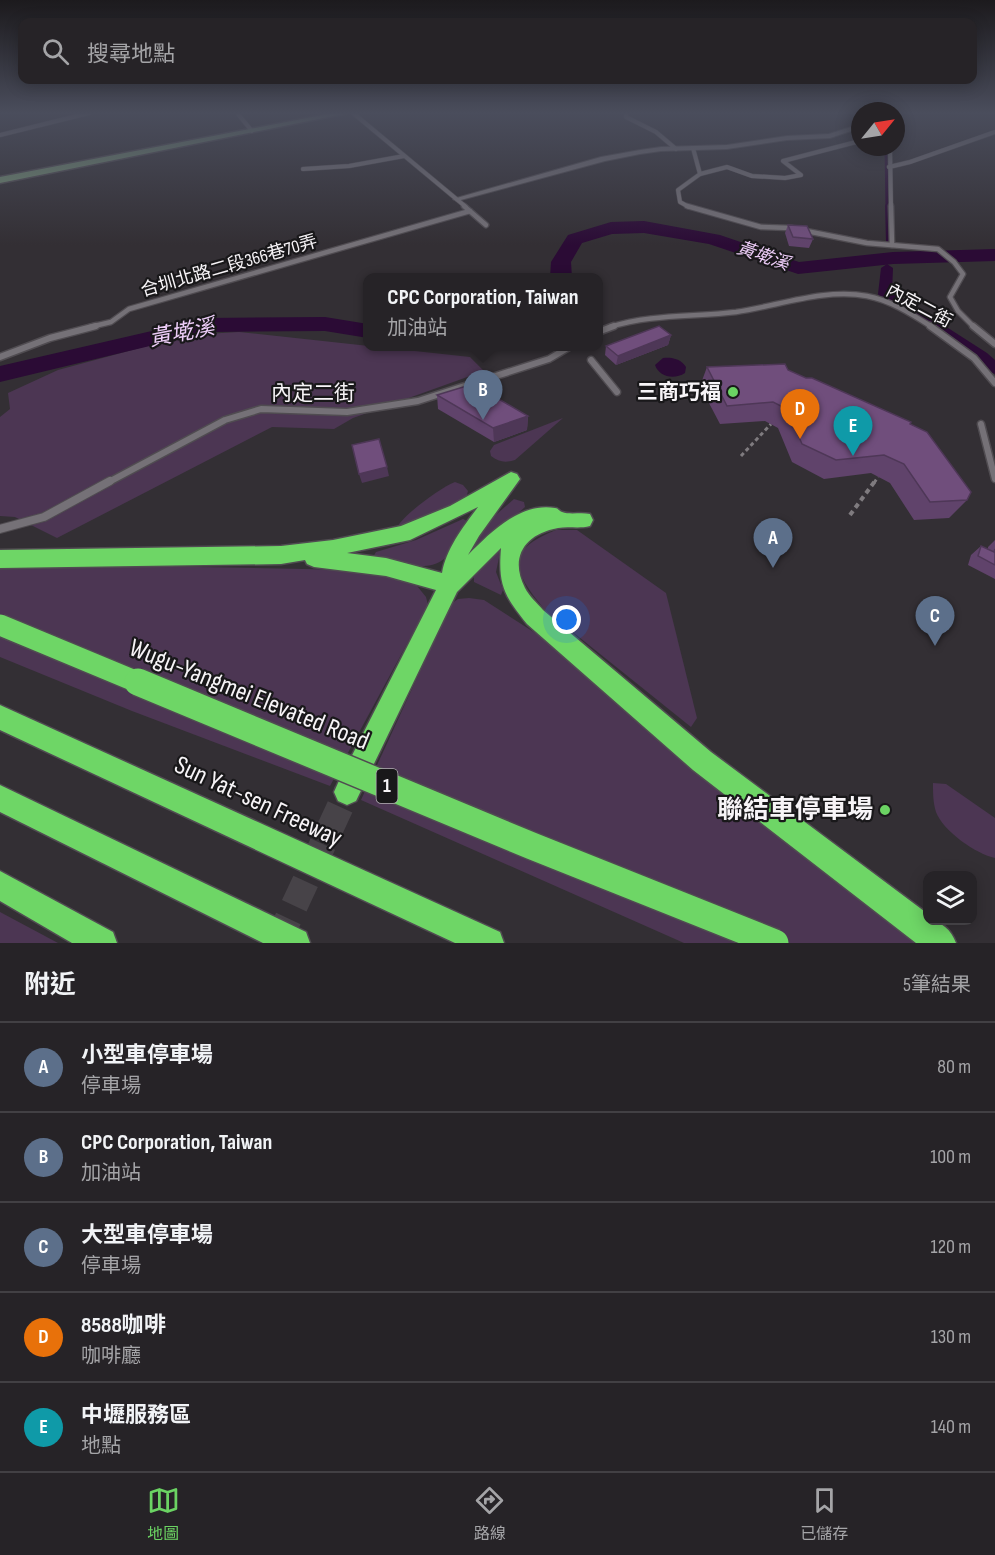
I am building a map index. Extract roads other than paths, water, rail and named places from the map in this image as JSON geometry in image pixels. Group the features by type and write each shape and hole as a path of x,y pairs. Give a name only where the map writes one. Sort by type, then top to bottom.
{"highway":[{"path":"0,559 281,555 333,548 403,534 457,511 511,479 472,530 454,562 450,585 347,792"},
{"path":"450,585 466,574 500,536 528,517 551,515 583,520 559,520 538,526 518,538 511,547 509,576 518,597 535,618 702,760 941,943"},
{"path":"281,555 386,567 450,585"},
{"name":"Wugu-Yangmei Elevated Road","path":"0,625 532,846 775,943"},
{"name":"Sun Yat-sen Freeway","path":"0,717 489,943"},
{"path":"0,798 295,943"},
{"path":"0,885 102,943"}],"street":[{"path":"0,180 118,157"},
{"path":"457,199 615,157"}],"lane":[{"path":"303,169 357,165 399,157"},
{"path":"405,157 486,225"},
{"path":"695,157 700,174"},
{"path":"798,157 783,161 801,175 795,177 752,176 727,166 700,174 678,190 680,202 693,209 761,227 791,228 867,243 938,249 954,262 963,274 950,297 953,305 964,319 995,344"},
{"path":"889,157 892,245"},
{"path":"889,167 924,157"},
{"name":"合圳北路二段366巷70弄","path":"0,357 50,338 111,322 129,309 470,211"},
{"name":"內定二街","path":"603,331 637,322 734,312 834,296 868,296 927,323 969,352 993,377 995,383"},
{"name":"內定二街","path":"0,529 44,517 225,420 261,409 347,412 418,401 549,358 562,351"},
{"path":"591,360 617,392"},
{"path":"981,424 995,479"}],"waterway":[{"path":"886,157 887,207"},
{"path":"887,206 888,242"},
{"name":"黃墘溪","path":"561,273 561,262 575,239 611,228 644,227 713,239 798,268 893,258 995,255"},
{"path":"887,268 885,294 982,356 995,369"},
{"name":"黃墘溪","path":"0,374 208,325 325,324 363,330"}],"tunnel":[{"path":"277,943 347,792"}],"place":[{"name":"三商巧福","path":"733,392"},
{"name":"CPC Corporation, Taiwan","path":"483,420"},
{"name":"8588咖啡","path":"800,439"},
{"name":"中壢服務區","path":"853,456"},
{"name":"小型車停車場","path":"773,568"},
{"name":"大型車停車場","path":"935,646"},
{"name":"聯結車停車場","path":"885,810"}]}
